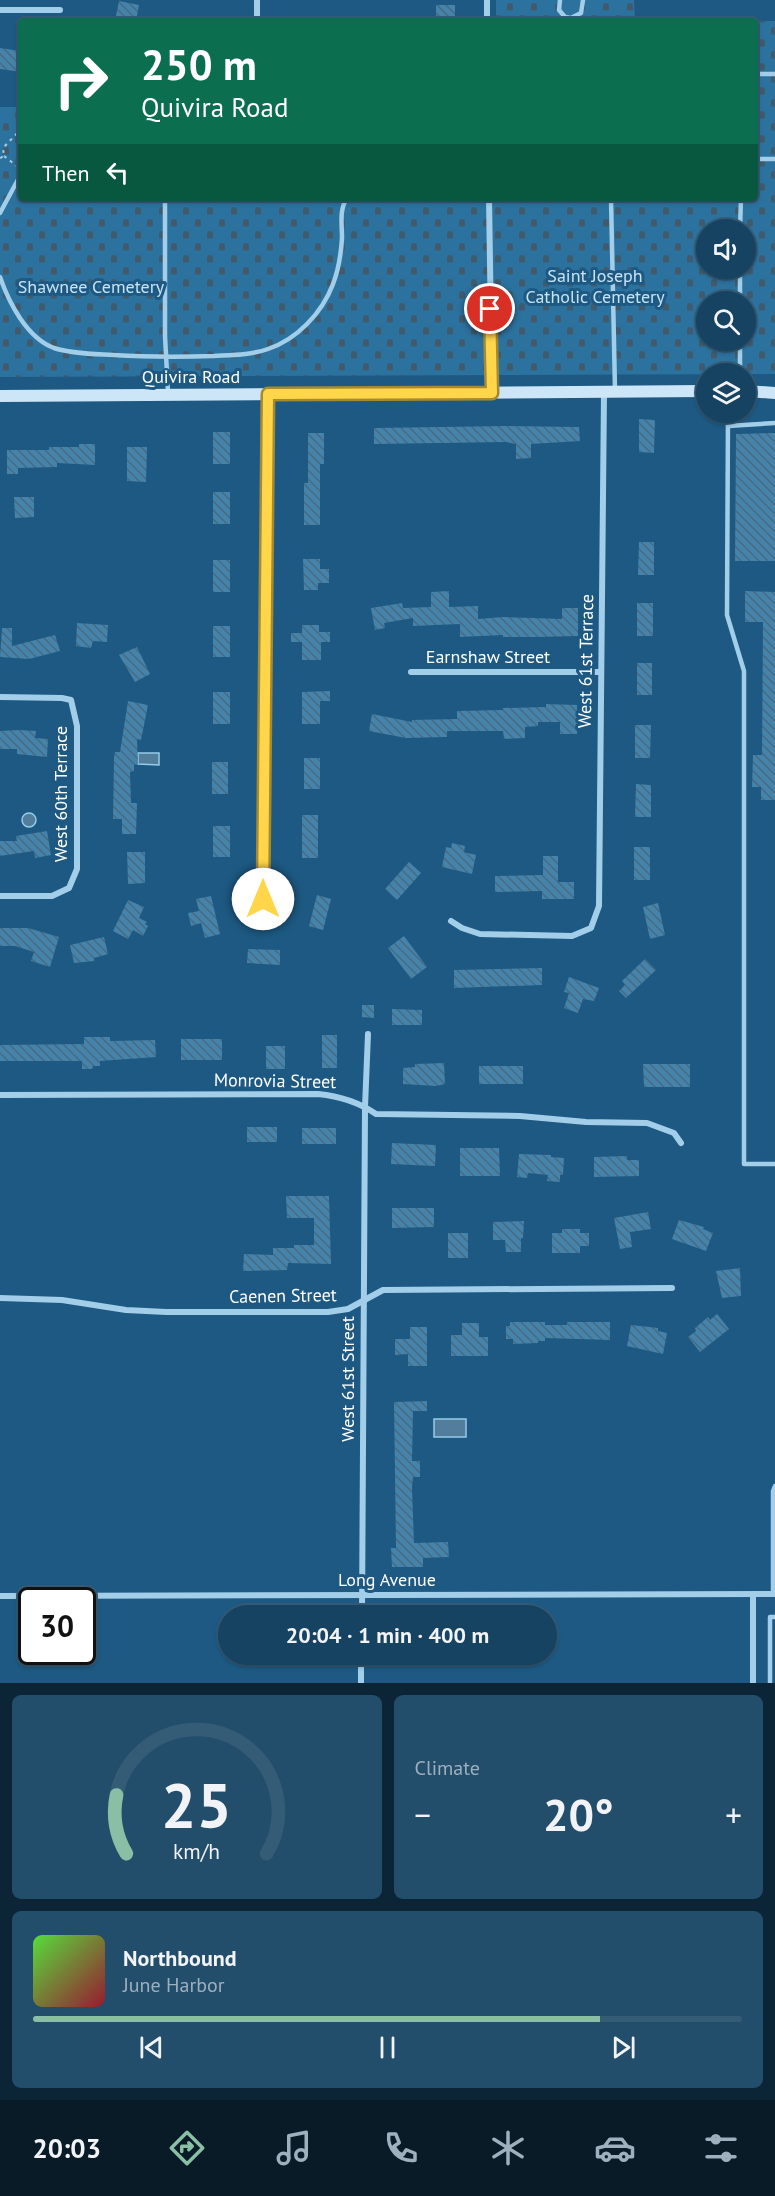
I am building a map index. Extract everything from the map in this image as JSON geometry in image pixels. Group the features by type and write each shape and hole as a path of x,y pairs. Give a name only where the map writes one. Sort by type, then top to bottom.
{"main road":[{"path":"759,391 775,386"},
{"name":"Quivira Road","path":"0,396 696,391"},
{"path":"759,391 775,393"}],"street":[{"path":"257,0 257,18"},
{"path":"487,0 487,18"},
{"path":"0,10 60,10"},
{"path":"489,201 492,393"},
{"name":"West 61st Terrace","path":"451,921 462,928 480,934 572,936 591,928 599,906 600,672 609,393"},
{"path":"263,899 268,394"},
{"name":"Earnshaw Street","path":"411,672 600,672"},
{"name":"West 60th Terrace","path":"0,697 71,700 77,726 77,869 69,888 52,896 0,896"},
{"name":"West 61st Street","path":"362,1605 365,1107 368,1034"},
{"name":"Monrovia Street","path":"0,1095 339,1096 376,1114 520,1116 586,1122 647,1123 674,1133 681,1143"},
{"name":"Caenen Street","path":"0,1298 62,1300 126,1310 166,1312 328,1312 348,1309 383,1290 672,1288"},
{"path":"753,1594 753,1683"},
{"name":"Long Avenue","path":"0,1596 774,1594"},
{"path":"361,1683 362,1665"}],"lane":[{"path":"560,0 559,10 568,18"},
{"path":"574,18 581,13 583,0"},
{"path":"758,74 775,74"},
{"path":"758,159 775,159"},
{"path":"0,213 18,180"},
{"path":"165,201 168,395"},
{"path":"0,277 5,291 32,334 54,348 89,354 166,358 241,354 268,349 287,341 305,326 321,309 333,289 342,238 342,206 340,201"},
{"path":"342,206 345,201"},
{"path":"609,393 611,201"},
{"path":"740,219 741,201"},
{"path":"775,423 728,426 727,615 744,671 744,1164 775,1164"},
{"path":"774,1594 773,1491 775,1486"},
{"path":"770,1683 770,1617 775,1617"}],"path":[{"path":"18,132 1,148 2,157 18,166"}],"green space":[{"path":"496,0 634,0 635,18 496,18"},
{"name":"Shawnee Cemetery","path":"758,21 775,21 775,374 756,374 756,363 696,363 696,374 0,377 0,107 18,107 18,201 758,201"}],"shaded area":[{"path":"138,753 159,753 159,765 138,764"},
{"path":"26,813 32,813 36,820 32,827 26,827 22,823 22,817"},
{"path":"434,1419 466,1419 466,1437 434,1437"}],"building":[{"path":"119,1 139,5 137,18 116,18"},
{"path":"436,5 455,5 455,18 436,18"},
{"path":"0,48 18,51 18,72 0,69"},
{"path":"639,419 655,420 654,453 639,452"},
{"path":"579,427 580,441 531,444 531,458 516,459 516,444 506,442 374,444 374,428"},
{"path":"213,432 230,432 230,464 213,464"},
{"path":"308,433 324,433 324,464 320,464 320,525 304,525 304,483 308,483"},
{"path":"775,433 775,561 735,561 736,434"},
{"path":"79,444 95,444 95,465 57,463 57,467 18,468 18,474 7,474 7,450 49,450 49,447 79,447"},
{"path":"127,447 147,447 146,482 127,481"},
{"path":"213,492 230,492 230,524 213,524"},
{"path":"14,497 34,497 34,517 15,518"},
{"path":"639,542 654,542 654,575 638,575"},
{"path":"303,559 320,559 320,569 329,569 329,583 318,583 318,590 304,590"},
{"path":"213,560 230,560 230,592 213,592"},
{"path":"449,591 449,607 478,606 478,619 503,617 562,619 562,608 578,608 578,636 460,637 460,624 413,626 413,618 384,623 385,628 375,630 371,608 402,603 403,608 431,607 431,592"},
{"path":"745,591 775,592 775,800 761,800 761,787 752,787 753,755 762,755 763,622 745,622"},
{"path":"637,603 653,603 653,636 637,636"},
{"path":"77,623 108,625 107,642 93,641 91,648 76,646"},
{"path":"302,625 319,625 319,632 330,632 330,642 321,642 321,660 302,660 302,642 291,642 291,633 302,633"},
{"path":"213,626 230,626 230,657 213,657"},
{"path":"2,628 12,628 12,646 55,635 60,651 29,659 0,657"},
{"path":"137,647 150,674 135,682 119,655"},
{"path":"637,663 652,663 652,695 637,695"},
{"path":"330,691 330,701 320,701 320,724 302,724 302,692"},
{"path":"213,692 230,692 230,724 213,724"},
{"path":"128,701 148,705 141,740 137,739 138,764 134,765 134,771 130,772 131,803 137,803 136,834 122,834 122,819 113,819 114,758 115,752 120,752"},
{"path":"546,704 577,705 577,734 560,734 560,722 538,722 538,726 525,727 525,738 504,739 503,731 447,731 447,737 406,738 369,731 372,714 412,722 412,720 457,719 457,711 546,707"},
{"path":"635,725 651,725 650,758 635,758"},
{"path":"0,731 36,731 35,738 48,739 47,757 17,754 17,749 0,749"},
{"path":"304,758 320,758 320,789 304,789"},
{"path":"212,762 228,762 228,794 212,794"},
{"path":"636,784 651,785 651,817 635,817"},
{"path":"302,815 318,815 318,858 302,858"},
{"path":"213,826 230,826 230,857 213,857"},
{"path":"47,831 51,855 35,858 34,851 0,856 0,841 17,841 16,836"},
{"path":"452,843 465,846 464,852 476,855 472,874 442,867 446,847 451,848"},
{"path":"634,847 650,847 650,880 634,880"},
{"path":"127,852 145,852 145,883 128,884"},
{"path":"543,856 558,856 558,882 574,882 574,899 542,899 542,891 495,892 495,876 543,875"},
{"path":"409,862 421,873 397,900 385,889"},
{"path":"317,895 331,899 323,930 309,926"},
{"path":"211,896 220,934 205,938 201,923 191,926 188,913 199,911 196,899"},
{"path":"128,900 144,907 139,918 147,922 145,924 148,926 143,936 133,930 128,939 113,931"},
{"path":"658,903 665,935 650,939 643,907"},
{"path":"0,928 28,928 59,937 50,967 31,961 34,952 15,946 0,946"},
{"path":"404,936 427,967 411,979 388,948"},
{"path":"104,937 108,954 94,958 94,961 74,963 70,945"},
{"path":"248,949 280,950 280,965 247,963"},
{"path":"645,959 656,970 626,998 619,991 625,985 622,981"},
{"path":"542,968 542,985 454,988 454,970"},
{"path":"569,977 599,988 594,1001 583,999 578,1013 564,1008 569,993 564,992"},
{"path":"362,1005 374,1005 374,1018 362,1017"},
{"path":"392,1009 422,1010 422,1025 392,1025"},
{"path":"322,1035 337,1035 337,1068 322,1068"},
{"path":"84,1037 110,1037 110,1041 155,1040 156,1057 100,1061 100,1066 93,1066 92,1069 82,1069 82,1061 0,1061 0,1045 84,1044"},
{"path":"181,1039 222,1039 222,1060 181,1060"},
{"path":"266,1046 285,1046 285,1069 266,1069"},
{"path":"444,1063 445,1084 436,1086 403,1084 403,1068 415,1067 415,1064"},
{"path":"643,1064 690,1064 690,1087 644,1087"},
{"path":"479,1066 523,1066 523,1084 479,1084"},
{"path":"247,1127 277,1127 277,1142 247,1142"},
{"path":"302,1128 336,1128 336,1144 302,1144"},
{"path":"392,1143 436,1145 435,1166 391,1164"},
{"path":"460,1148 499,1148 500,1176 460,1176"},
{"path":"519,1154 551,1155 551,1157 564,1158 563,1175 560,1175 560,1182 547,1181 548,1175 528,1173 527,1178 517,1177"},
{"path":"627,1156 627,1160 639,1160 639,1176 594,1177 594,1157"},
{"path":"286,1196 329,1196 331,1264 288,1263 287,1270 243,1271 244,1254 273,1255 273,1248 314,1245 314,1218 287,1218"},
{"path":"392,1208 434,1208 434,1227 392,1228"},
{"path":"648,1212 651,1229 630,1232 632,1247 620,1249 614,1218"},
{"path":"679,1220 704,1227 703,1229 713,1233 706,1251 672,1239"},
{"path":"524,1221 521,1252 506,1252 505,1240 493,1240 493,1222"},
{"path":"562,1229 580,1229 580,1233 589,1233 589,1246 580,1246 580,1253 552,1253 552,1233 562,1233"},
{"path":"448,1233 468,1233 468,1258 448,1258"},
{"path":"740,1268 741,1296 722,1298 716,1271"},
{"path":"717,1314 729,1329 700,1352 688,1337 708,1317 710,1320"},
{"path":"510,1322 545,1322 545,1325 567,1325 567,1322 610,1322 610,1340 545,1338 545,1341 538,1341 538,1343 513,1344 513,1339 506,1339 506,1326 510,1326"},
{"path":"462,1323 479,1323 479,1337 488,1337 488,1356 451,1356 451,1335 462,1335"},
{"path":"631,1325 658,1328 658,1331 667,1333 663,1354 627,1346"},
{"path":"410,1327 427,1327 427,1366 408,1366 408,1354 395,1355 395,1339 410,1339"},
{"path":"427,1401 427,1411 413,1411 412,1461 420,1461 420,1477 413,1477 412,1488 414,1543 448,1542 449,1557 423,1558 423,1567 392,1567 391,1548 396,1548 394,1402"}],"route":[{"path":"263,899 268,394 492,393 490,309"}],"park label":[{"name":"Saint Joseph Catholic Cemetery","path":"595,286"}]}
